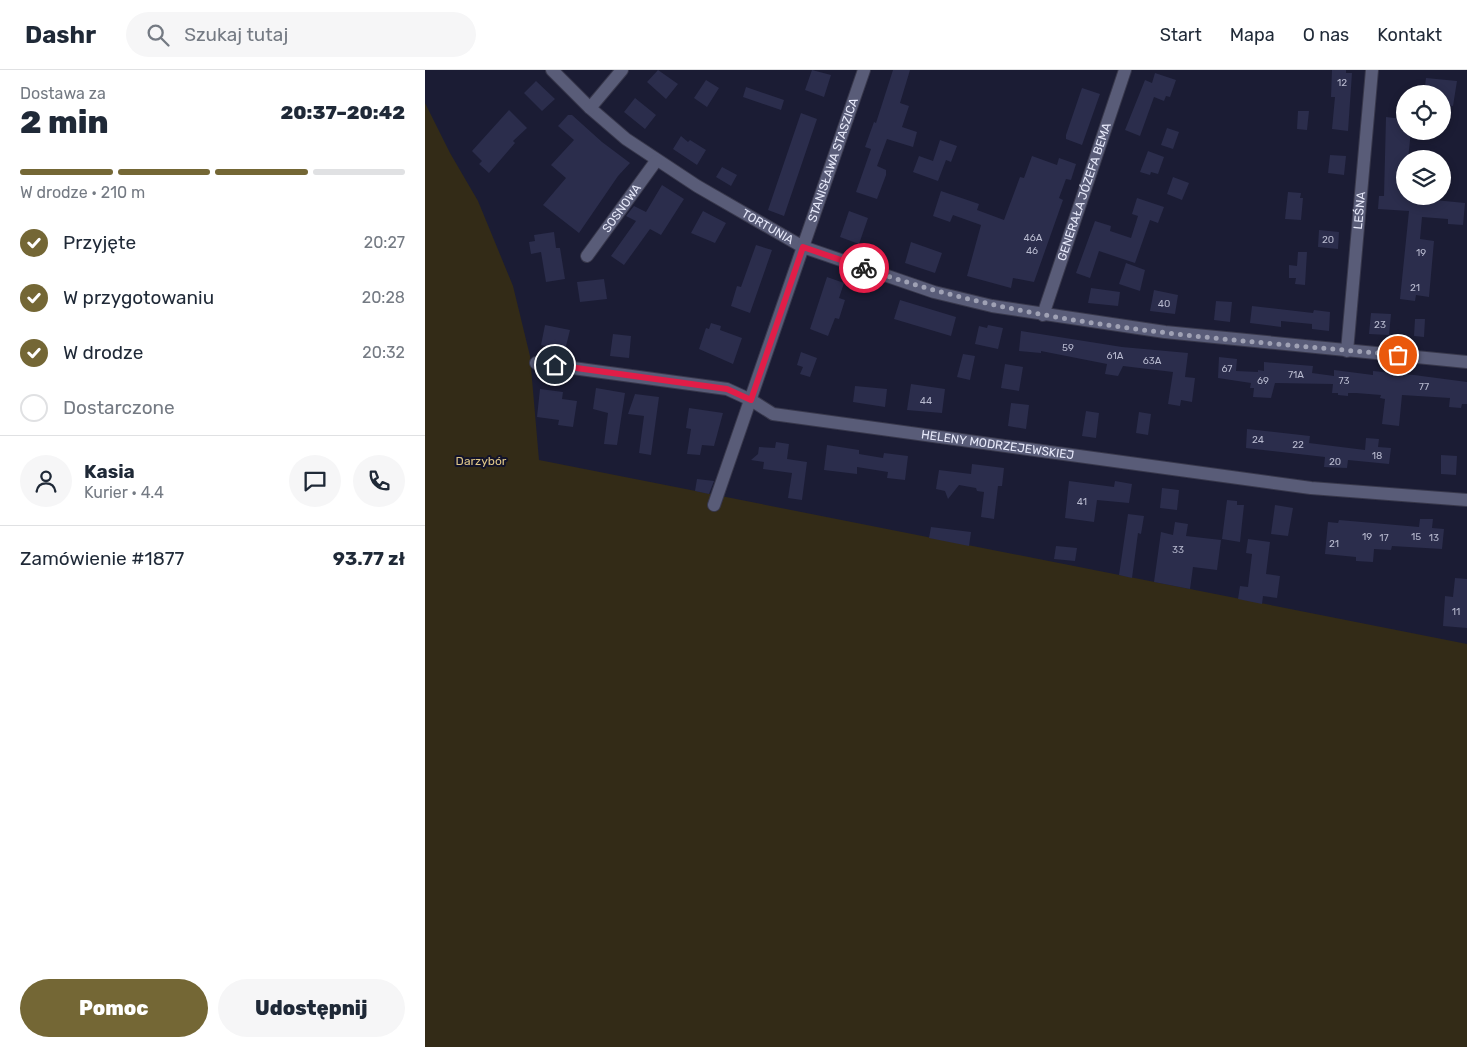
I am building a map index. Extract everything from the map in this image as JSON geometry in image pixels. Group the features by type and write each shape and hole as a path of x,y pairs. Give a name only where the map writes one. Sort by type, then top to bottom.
{"street":[{"name":"TORTUNIA","path":"553,70 590,108 656,161 803,247 934,292 992,306 1229,340 1467,362"},
{"path":"590,108 622,70"},
{"name":"STANISŁAWA STASZICA","path":"714,506 864,70"},
{"name":"GENERAŁA JÓZEFA BEMA","path":"1043,314 1125,70"},
{"name":"LEŚNA","path":"1347,351 1371,70"},
{"name":"SOSNOWA","path":"587,256 656,161"},
{"name":"HELENY MODRZEJEWSKIEJ","path":"535,363 727,389 751,400 773,414 791,417 1311,488 1467,500"}],"green space":[{"name":"Darzybór","path":"425,103 450,153 478,201 513,286 530,356 539,460 1467,644 1467,1047 425,1047"}],"building":[{"path":"658,70 678,84 666,99 647,82"},
{"path":"812,70 831,75 824,97 805,90"},
{"path":"893,70 910,70 900,103 909,106 902,127 917,132 913,147 887,139 877,166 886,170 886,175 877,199 856,192 871,149 865,147 874,122 876,123"},
{"path":"1332,70 1346,70 1346,73 1352,73 1348,131 1332,129 1335,97 1331,97"},
{"path":"1155,73 1176,80 1170,97 1166,96 1164,101 1154,97 1140,136 1125,130 1145,80 1152,83"},
{"path":"1426,78 1457,81 1453,106 1451,106 1451,85 1425,85"},
{"path":"706,80 719,88 707,107 694,98"},
{"path":"536,81 555,99 542,111 524,93"},
{"path":"746,87 784,100 781,110 743,97"},
{"path":"1082,88 1100,94 1082,145 1066,139 1066,135"},
{"path":"635,98 656,115 645,129 624,112"},
{"path":"509,110 527,128 513,141 515,143 489,173 479,164 482,161 472,151"},
{"path":"1298,111 1309,111 1307,130 1297,129"},
{"path":"801,113 817,119 784,216 768,210"},
{"path":"568,115 572,115 602,142 630,163 618,176 579,233 543,205 566,178 551,165 574,140 558,126"},
{"path":"1386,117 1396,118 1396,140 1410,140 1409,150 1396,150 1396,205 1451,205 1451,202 1465,203 1463,225 1448,224 1448,219 1422,217 1420,239 1434,241 1429,297 1416,295 1415,301 1400,299 1409,211 1378,209 1379,196 1384,196"},
{"path":"1167,128 1179,132 1173,149 1161,145"},
{"path":"681,136 688,142 690,140 706,150 697,165 673,149"},
{"path":"940,140 957,146 951,162 946,160 938,181 913,172 919,156 933,161"},
{"path":"1148,151 1164,157 1158,174 1151,172 1150,175 1140,172"},
{"path":"1330,155 1346,156 1344,175 1328,173"},
{"path":"1032,156 1057,165 1059,158 1076,164 1071,180 1066,179 1059,198 1063,200 1034,282 1013,278 1011,288 967,276 981,225 953,215 950,222 933,216 941,191 979,204 977,210 1004,220 1020,177 1024,178"},
{"path":"722,167 737,175 731,186 716,177"},
{"path":"1173,177 1189,183 1182,200 1167,194"},
{"path":"662,185 684,199 661,235 650,229 624,265 611,256 636,221 626,216 634,206 646,212"},
{"path":"1288,192 1301,193 1300,198 1303,198 1301,220 1285,219"},
{"path":"1137,198 1164,207 1158,223 1150,220 1135,263 1099,251 1090,278 1076,273 1095,221 1111,226 1110,231 1131,238 1138,216 1132,214"},
{"path":"703,211 726,223 715,243 691,233"},
{"path":"849,211 868,218 859,244 840,237"},
{"path":"1319,230 1339,232 1338,249 1318,247"},
{"path":"554,232 556,248 560,248 565,279 546,282 541,252 531,254 529,242 535,241 534,235"},
{"path":"911,242 942,253 935,273 905,263"},
{"path":"756,245 772,250 750,313 731,306 737,286 741,287"},
{"path":"1298,252 1307,252 1305,285 1295,284 1296,278 1289,278 1289,265 1297,266"},
{"path":"1126,263 1145,270 1140,291 1119,284"},
{"path":"827,277 844,283 839,298 845,300 839,319 835,318 828,336 810,329"},
{"path":"604,279 607,299 580,302 577,282"},
{"path":"1091,288 1120,292 1118,306 1088,303"},
{"path":"1154,290 1178,295 1175,314 1150,311"},
{"path":"900,300 956,317 951,336 894,319"},
{"path":"1216,301 1232,302 1230,322 1214,320"},
{"path":"1252,306 1313,313 1314,310 1330,312 1329,331 1312,329 1312,324 1281,321 1281,327 1250,323"},
{"path":"1371,313 1391,314 1389,335 1369,334"},
{"path":"1415,319 1425,319 1424,337 1414,336"},
{"path":"711,323 721,326 720,330 742,338 733,364 699,349 706,328 709,329"},
{"path":"545,325 570,330 565,350 541,345"},
{"path":"988,325 1003,328 998,349 975,344 979,326 987,328"},
{"path":"1021,331 1122,347 1188,353 1185,377 1195,378 1192,402 1181,400 1180,406 1168,404 1173,372 1123,366 1118,376 1105,374 1107,364 1041,351 1041,353 1019,351"},
{"path":"613,334 631,336 629,358 610,356"},
{"path":"801,352 817,358 810,377 800,374 803,367 797,365"},
{"path":"963,354 975,356 970,380 957,377"},
{"path":"1219,357 1237,359 1236,371 1264,371 1264,362 1313,366 1312,373 1334,376 1334,370 1373,375 1373,371 1467,382 1467,404 1462,404 1461,408 1449,407 1450,398 1402,395 1399,426 1382,424 1385,399 1380,398 1381,395 1348,393 1348,396 1338,395 1338,393 1332,393 1333,384 1275,383 1271,398 1253,397 1254,388 1250,388 1251,383 1218,378"},
{"path":"1005,364 1023,367 1019,391 1001,388"},
{"path":"911,384 945,389 942,413 907,410"},
{"path":"855,386 887,389 885,407 853,402"},
{"path":"596,388 625,393 617,445 604,444 608,413 593,409"},
{"path":"540,389 563,392 562,399 577,401 573,427 558,425 559,420 537,417"},
{"path":"635,394 659,397 651,455 639,453 644,416 628,414"},
{"path":"1011,403 1029,405 1026,429 1008,426"},
{"path":"689,408 723,413 714,446 702,445 700,455 687,454 691,429 686,428"},
{"path":"1086,411 1099,413 1096,438 1082,436"},
{"path":"1139,412 1151,414 1148,435 1136,433"},
{"path":"1247,429 1310,436 1309,443 1365,450 1366,438 1379,439 1378,447 1391,448 1389,464 1348,460 1347,468 1324,467 1325,457 1246,448"},
{"path":"776,442 789,444 787,459 807,462 802,500 788,498 792,473 763,469 764,462 751,460 758,454 759,447 775,448"},
{"path":"827,445 859,450 859,454 883,458 884,453 908,456 905,480 887,478 888,472 857,467 857,474 824,470"},
{"path":"1441,455 1457,456 1456,475 1441,474"},
{"path":"972,464 1004,468 1002,486 998,486 994,519 981,517 984,492 977,491 976,488 959,485 948,499 945,491 936,489 939,470 971,474"},
{"path":"697,479 714,481 709,494 695,491"},
{"path":"1069,481 1114,487 1115,481 1132,484 1129,503 1097,500 1094,522 1065,518"},
{"path":"1162,488 1179,490 1177,510 1160,508"},
{"path":"1227,500 1237,501 1237,505 1244,505 1240,542 1222,539"},
{"path":"1275,505 1293,508 1288,536 1271,534"},
{"path":"1128,514 1144,516 1141,534 1138,533 1132,578 1119,575"},
{"path":"1420,519 1433,519 1432,528 1444,529 1442,549 1392,546 1391,550 1374,549 1373,562 1356,561 1356,557 1325,554 1328,522 1338,523 1339,520 1419,527"},
{"path":"1175,522 1188,524 1186,536 1221,540 1217,570 1193,567 1190,589 1154,582 1161,532 1173,535"},
{"path":"931,527 971,532 969,546 929,538"},
{"path":"1248,539 1270,542 1266,574 1280,576 1277,598 1263,596 1262,604 1238,599 1240,586 1248,587 1252,554 1246,553"},
{"path":"1056,546 1077,548 1075,561 1054,559"},
{"path":"1455,578 1467,579 1467,628 1443,626 1445,596 1453,597"}],"way so far":[{"path":"864,268 934,292 992,306 1229,340 1398,355"}],"route":[{"path":"555,365 727,389 751,400 803,247 864,268"}]}
